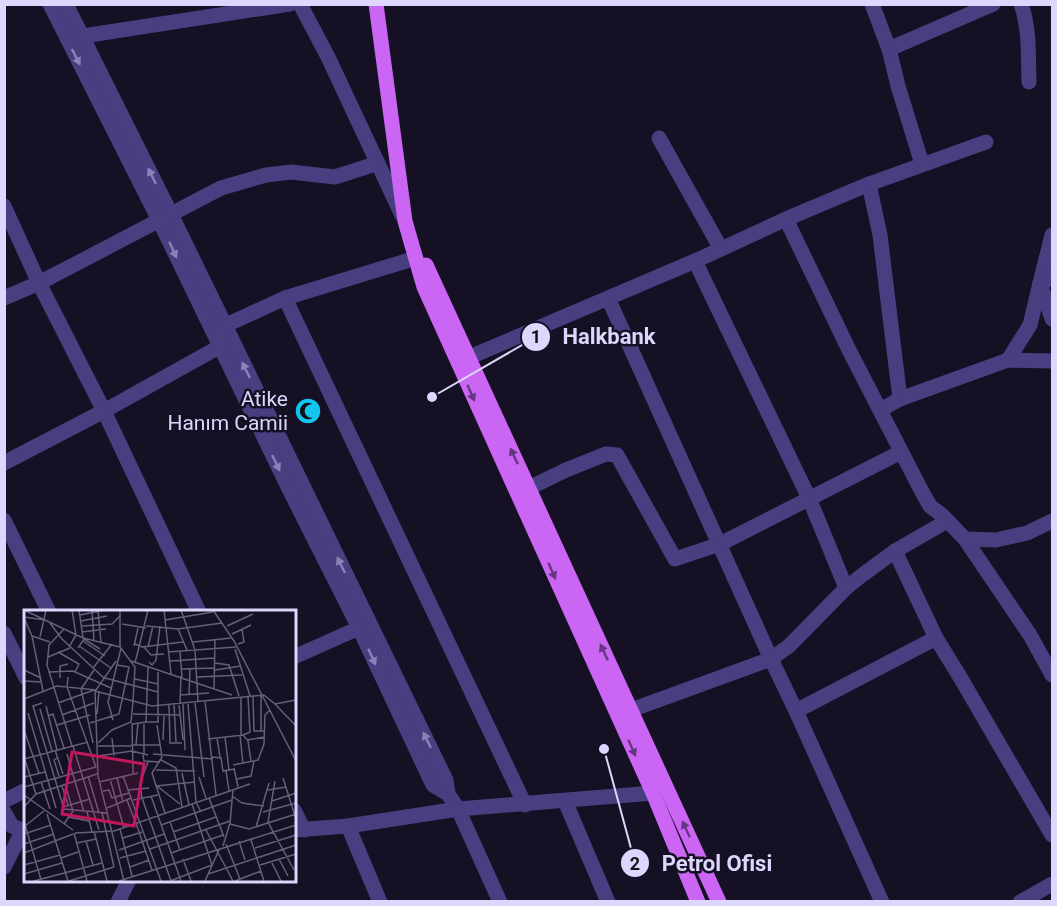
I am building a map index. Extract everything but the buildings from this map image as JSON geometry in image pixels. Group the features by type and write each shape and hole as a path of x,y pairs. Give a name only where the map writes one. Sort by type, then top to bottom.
{"main road":[{"path":"376,4 405,221 424,286 529,488 719,902"},
{"path":"405,221 698,902"}],"street":[{"path":"50,4 224,326 446,780 447,794"},
{"path":"66,4 83,36 165,217 219,347 359,628 433,785 447,794 458,809 500,902"},
{"path":"83,36 290,4"},
{"path":"300,4 328,57 405,221"},
{"path":"872,4 889,49 922,164"},
{"path":"889,49 993,4"},
{"path":"1021,4 1025,14 1029,82"},
{"path":"659,138 721,249"},
{"path":"463,360 869,184 986,142"},
{"path":"4,298 39,283 221,188 266,175 291,172 335,177 378,163"},
{"path":"869,184 880,235 900,399"},
{"path":"4,206 198,610"},
{"path":"786,219 849,350 930,506 964,538 1030,635 1053,675"},
{"path":"1008,360 1030,325 1046,280 1053,235"},
{"path":"224,326 285,298 416,258"},
{"path":"695,261 809,498 846,588"},
{"path":"1046,280 1053,318"},
{"path":"285,298 525,805"},
{"path":"608,298 882,902"},
{"path":"4,463 219,347 224,326"},
{"path":"880,410 900,399 1008,360 1053,361"},
{"path":"529,488 606,454 617,455 675,559 720,544 901,452"},
{"path":"4,520 48,610"},
{"path":"631,710 771,659 789,645 846,588 895,551 947,521"},
{"path":"964,538 996,540 1027,533 1053,521"},
{"path":"895,551 936,638 1053,835"},
{"path":"296,656 359,628"},
{"path":"4,633 24,674"},
{"path":"796,711 936,638"},
{"path":"4,801 24,791"},
{"path":"299,830 348,826 458,809 653,793"},
{"path":"565,801 608,902"},
{"path":"4,867 14,825"},
{"path":"348,826 380,902"},
{"path":"118,902 128,882"},
{"path":"1020,902 1053,884"}],"place":[{"name":"Halkbank","path":"432,397"},
{"name":"Atike Hanım Camii","path":"308,411"},
{"name":"Petrol Ofisi","path":"604,749"}]}
